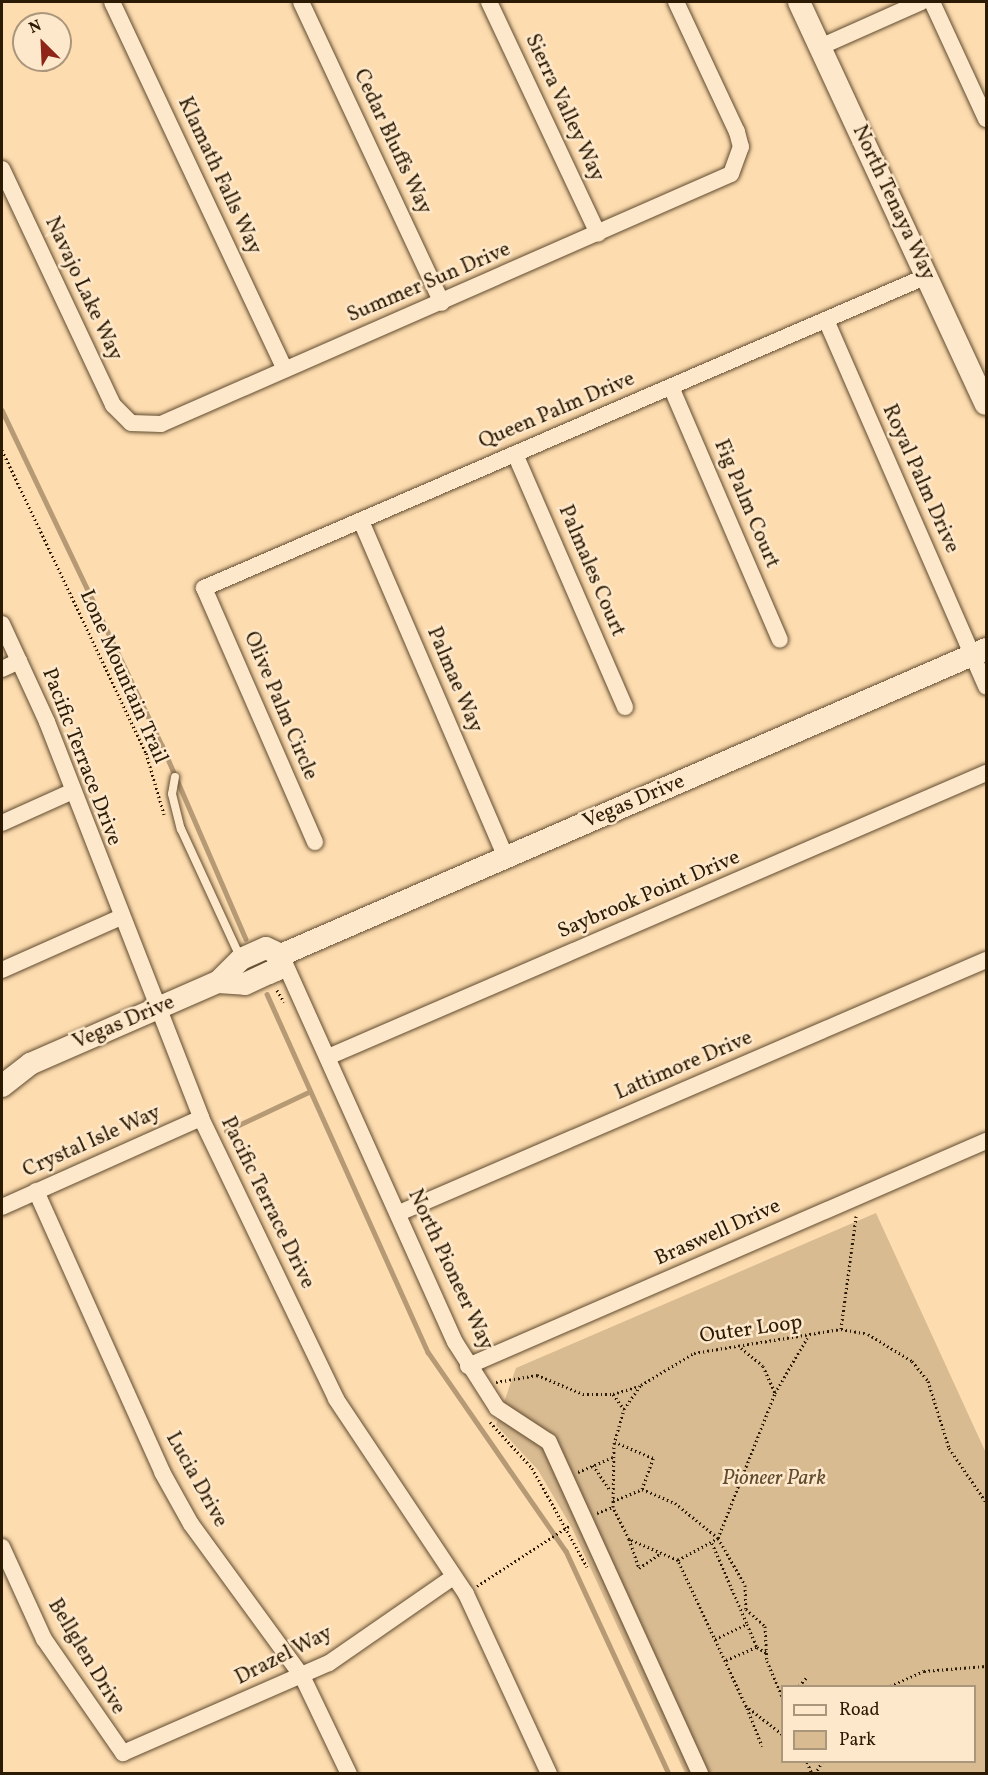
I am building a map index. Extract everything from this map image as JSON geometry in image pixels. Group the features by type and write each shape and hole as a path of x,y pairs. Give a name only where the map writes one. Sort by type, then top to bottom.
{"main road":[{"name":"North Tenaya Way","path":"799,2 987,404"},
{"name":"Vegas Drive","path":"218,982 245,984 269,974 276,970 281,955 979,652"},
{"name":"Vegas Drive","path":"2,1086 30,1064 218,982 241,960 266,948 281,955"},
{"name":"Vegas Drive","path":"2,1068 30,1064"}],"street":[{"name":"Klamath Falls Way","path":"112,2 285,369"},
{"name":"Cedar Bluffs Way","path":"301,2 442,303"},
{"name":"Sierra Valley Way","path":"489,2 598,234"},
{"name":"Summer Sun Drive","path":"131,423 161,423 718,182 737,164 738,132 676,2"},
{"path":"820,47 921,2"},
{"path":"932,2 987,119"},
{"name":"Navajo Lake Way","path":"2,169 112,405 131,423"},
{"name":"Queen Palm Drive","path":"204,588 927,276"},
{"name":"Royal Palm Drive","path":"826,320 979,652 987,687"},
{"name":"Fig Palm Court","path":"671,387 780,640"},
{"name":"Palmales Court","path":"515,454 625,707"},
{"name":"Palmae Way","path":"361,521 506,858"},
{"name":"Olive Palm Circle","path":"204,588 315,842"},
{"name":"Pacific Terrace Drive","path":"2,624 19,661 155,1009 201,1118 336,1399 466,1594 549,1773"},
{"path":"2,669 19,661"},
{"name":"Saybrook Point Drive","path":"328,1057 987,773"},
{"path":"2,823 71,792"},
{"path":"2,970 119,918"},
{"name":"North Pioneer Way","path":"281,955 468,1366 483,1389 504,1413 543,1435 565,1478 700,1773"},
{"name":"Lattimore Drive","path":"399,1213 987,960"},
{"name":"Crystal Isle Way","path":"2,1206 201,1118"},
{"name":"Braswell Drive","path":"468,1366 987,1141"},
{"name":"Lucia Drive","path":"36,1191 162,1472 191,1524 302,1676 349,1773"},
{"name":"Bellglen Drive","path":"2,1547 44,1639 123,1753"},
{"name":"Drazel Way","path":"123,1753 302,1676 453,1577"}],"lane":[{"path":"175,777 172,794 181,829 241,960"}],"path":[{"name":"Lone Mountain Trail","path":"2,450 146,753 169,823"},
{"path":"856,1216 841,1329 888,1342 912,1361 939,1405 959,1468 987,1502"},
{"name":"Outer Loop","path":"660,1554 639,1568 610,1491 615,1442 624,1409 641,1385 694,1353 808,1338 841,1329"},
{"path":"629,1539 678,1560 718,1538 775,1393 808,1338"},
{"path":"740,1347 763,1366 775,1393"},
{"path":"483,1389 501,1378 537,1375 583,1394 613,1394 641,1385"},
{"path":"613,1394 624,1409"},
{"path":"615,1442 653,1458 642,1489"},
{"path":"565,1478 613,1456"},
{"path":"593,1466 610,1491"},
{"path":"613,1501 642,1489 675,1503 718,1538 745,1585 746,1609 765,1626 768,1654 781,1690"},
{"path":"466,1594 565,1529"},
{"path":"712,1543 757,1647 768,1654"},
{"path":"678,1560 726,1660 762,1746"},
{"path":"716,1639 747,1624"},
{"path":"726,1660 757,1647"},
{"path":"892,1685 924,1671 987,1666"},
{"path":"800,1685 807,1677"},
{"path":"746,1706 781,1732"}],"green space":[{"name":"Pioneer Park","path":"876,1213 986,1453 986,1773 685,1773 572,1528 538,1470 496,1425 516,1368"}],"waterway":[{"path":"2,410 162,745 246,939"},
{"path":"267,994 428,1352 566,1551 669,1774"},
{"path":"226,1131 309,1092"}]}
